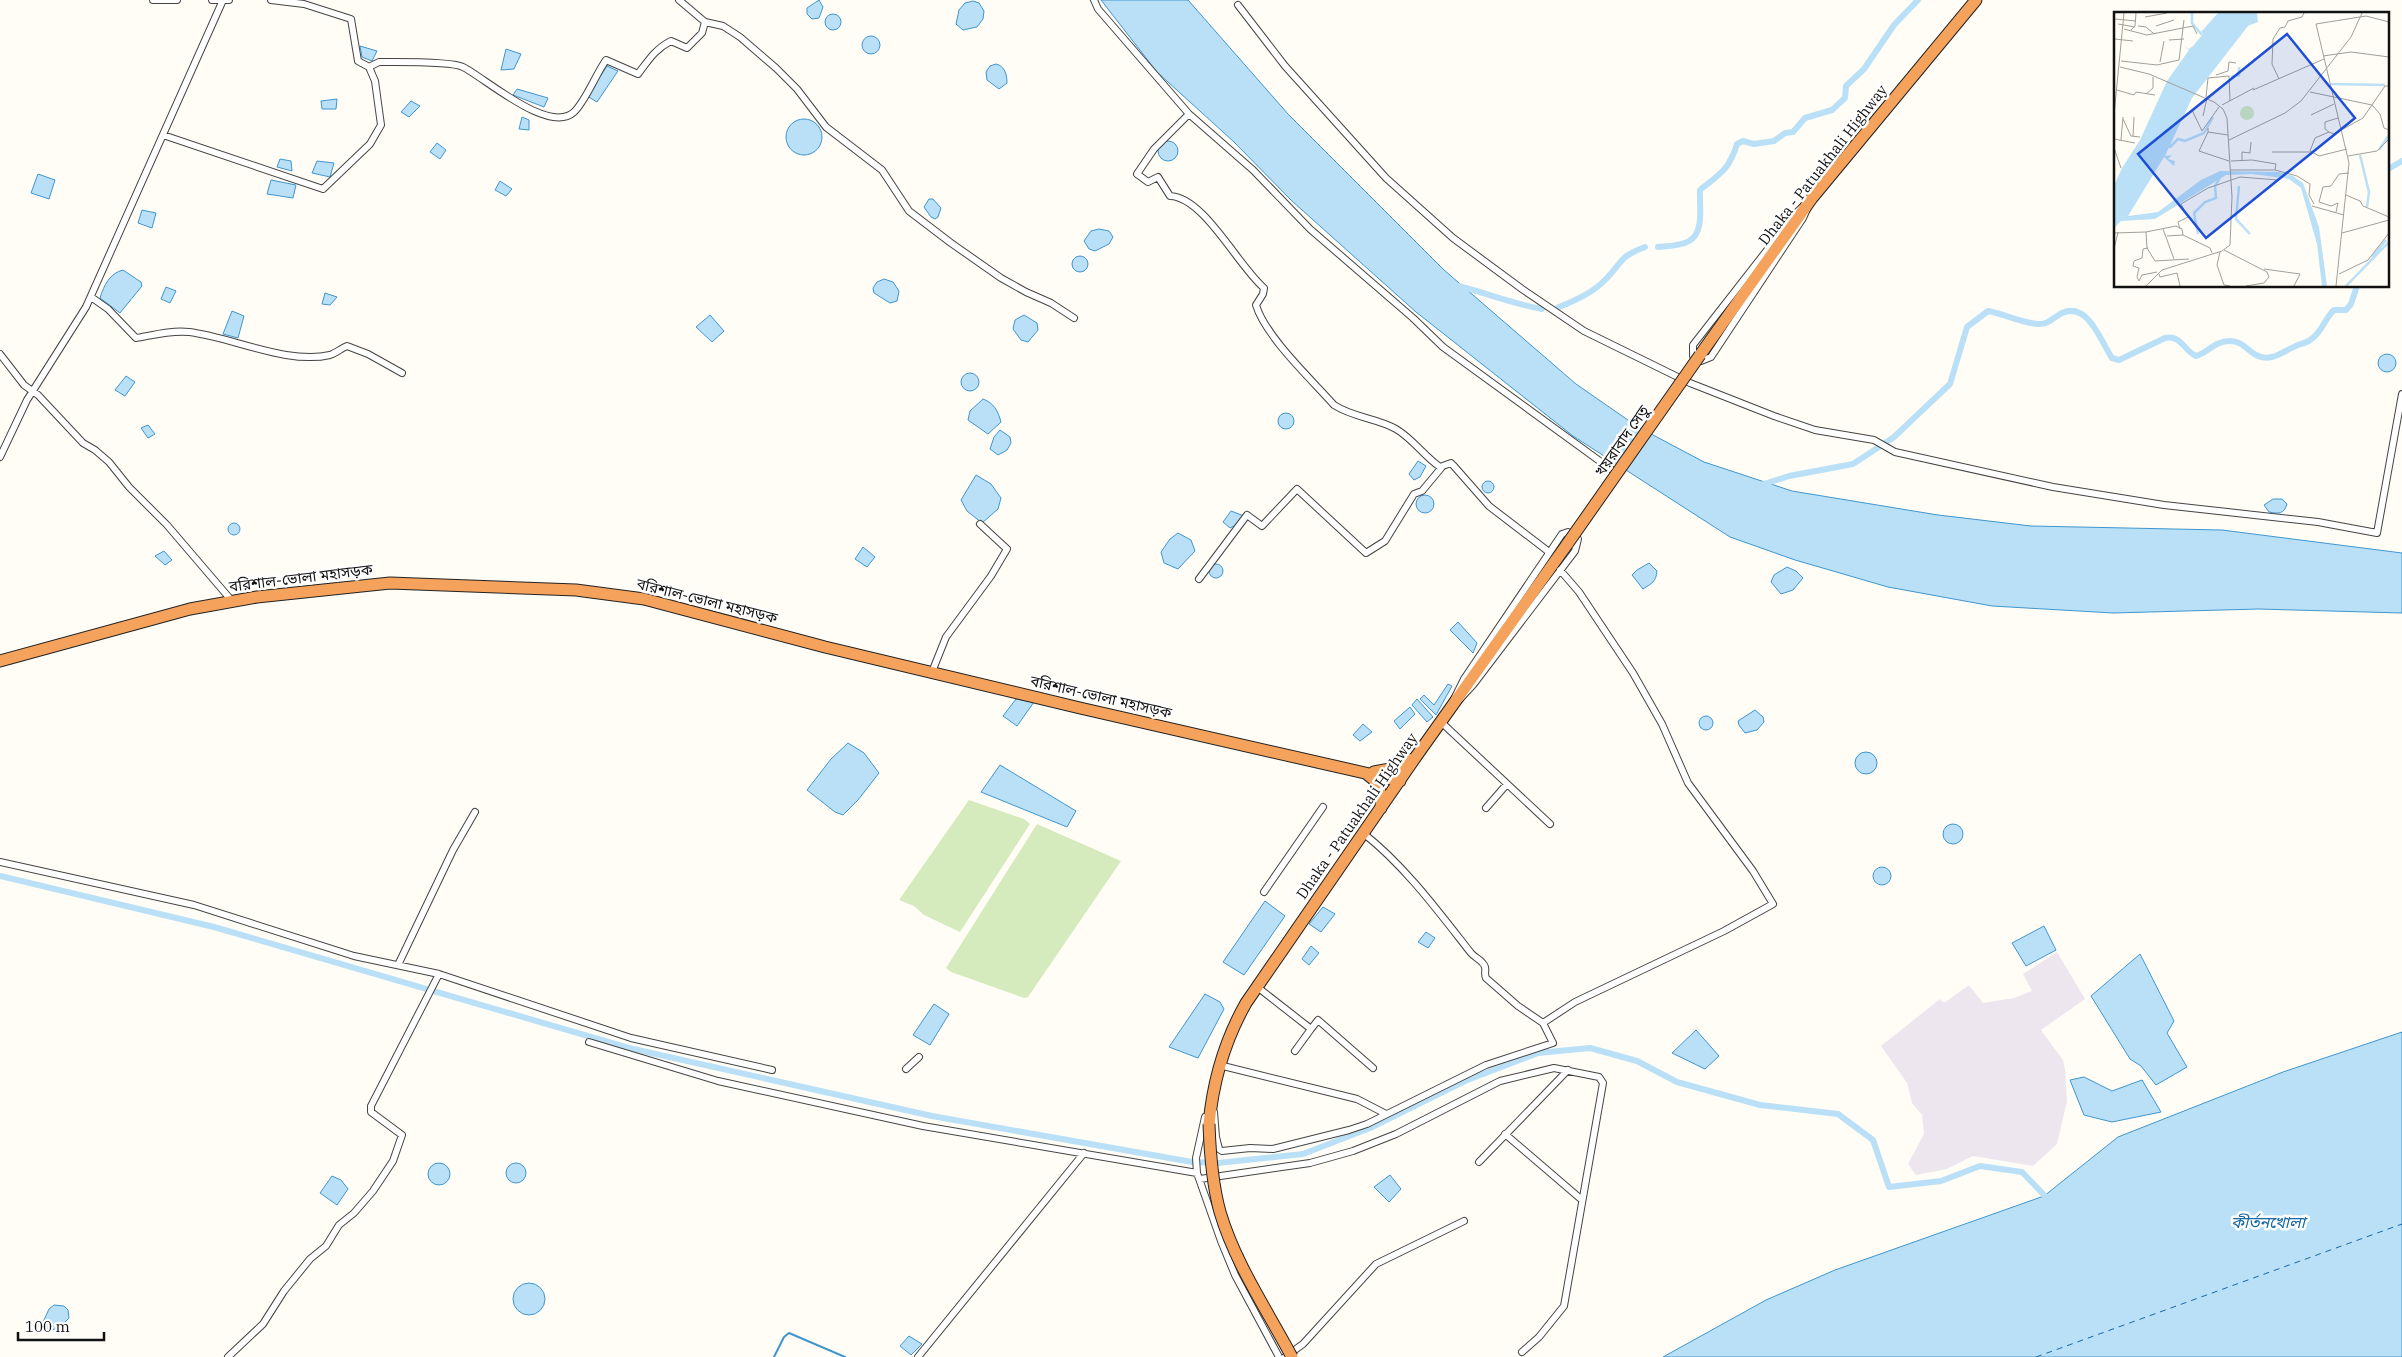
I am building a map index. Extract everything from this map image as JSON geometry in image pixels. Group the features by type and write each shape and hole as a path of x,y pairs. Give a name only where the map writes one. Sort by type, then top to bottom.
{"highway":[{"name":"Dhaka - Patuakhali Highway","path":"1700,355 1812,198 1976,0"},
{"name":"খয়রাবাদ সেতু","path":"1568,544 1700,355"},
{"name":"Dhaka - Patuakhali Highway","path":"1292,1357 1227,1232 1212,1175 1210,1124 1212,1098 1219,1065 1236,1020 1256,986 1415,758 1568,544"},
{"name":"বরিশাল-ভোলা মহাসড়ক","path":"0,661 190,609 232,601 390,583 576,590 644,599 932,672 1367,774 1400,780"},
{"path":"1367,774 1396,768 1415,758"},
{"path":"1367,774 1378,784 1382,798 1381,808"}],"street":[{"path":"153,0 177,0"},
{"path":"0,457 32,391 91,297 225,0 212,0"},
{"path":"163,135 323,188 370,144 381,126 375,82 369,66 358,61 351,19 304,4 271,0"},
{"path":"679,0 705,22 723,26 740,37 776,68 797,88 826,127 882,170 910,211 951,244 1001,278 1051,303 1074,318"},
{"path":"1094,0 1098,8 1189,114 1253,170 1310,229 1413,318 1443,347 1612,470"},
{"path":"1238,5 1285,66 1386,178 1453,238 1522,289 1584,331 1690,383 1815,430 1874,440 1895,452 2054,487 2164,505 2318,522 2377,533 2402,394"},
{"path":"369,66 379,62 462,66 518,103 549,117 564,118 574,112 606,60 638,74 648,58 665,44 671,41 686,48 702,34 705,22"},
{"path":"1189,114 1154,149 1137,174 1148,182 1158,177 1170,196 1183,198 1220,235 1252,278 1264,288 1263,294 1256,305 1258,312 1279,344 1334,405 1344,412 1394,428 1412,440 1438,466 1442,467"},
{"path":"1812,198 1803,218 1712,357 1701,362 1693,356 1693,345 1796,213 1812,198"},
{"path":"91,297 108,309 136,338 165,332 189,332 282,354 308,355 331,354 347,346 368,354 402,372"},
{"path":"0,354 24,385 83,443 109,462 129,487 168,525 232,601"},
{"path":"1199,579 1247,515 1262,526 1297,490 1366,553 1384,541 1414,494 1422,491 1442,467 1451,463 1489,506 1549,552"},
{"path":"932,672 946,637 991,576 1007,549 980,524"},
{"path":"1568,532 1578,539 1575,551 1473,685 1444,718 1464,679 1562,534 1568,532"},
{"path":"1543,1023 1575,1002 1724,931 1773,904 1753,871 1688,782 1662,724 1633,673 1579,592 1560,570"},
{"path":"1444,718 1507,784 1550,824"},
{"path":"1486,808 1507,784"},
{"path":"1264,892 1305,835 1308,825 1323,807"},
{"path":"398,965 453,850 475,812"},
{"path":"1212,1098 1217,1146 1222,1151 1250,1148 1273,1149 1366,1124 1486,1064 1553,1043 1543,1023 1518,1006 1486,978 1485,967 1471,954 1444,917 1389,854 1363,833"},
{"path":"0,862 194,905 354,956 439,974 631,1038 772,1070"},
{"path":"228,1357 263,1324 284,1291 310,1259 326,1246 340,1225 362,1204 393,1161 402,1135 371,1112 371,1106 439,974"},
{"path":"1256,986 1311,1029"},
{"path":"1295,1051 1318,1020 1373,1068"},
{"path":"589,1042 728,1083 923,1126 1198,1173 1310,1162 1353,1151 1396,1134 1500,1081 1554,1068 1599,1077 1603,1083 1564,1306 1539,1337 1522,1352"},
{"path":"906,1069 919,1057"},
{"path":"1219,1065 1358,1099 1386,1114"},
{"path":"1479,1162 1568,1070"},
{"path":"1212,1098 1204,1122 1196,1158 1198,1173 1228,1258 1279,1357"},
{"path":"1505,1134 1582,1200"},
{"path":"918,1357 1084,1153"},
{"path":"1285,1357 1303,1344 1376,1264 1464,1221"}],"shaded area":[{"path":"2057,952 2085,999 2041,1030 2063,1060 2065,1069 2067,1101 2057,1144 2033,1166 1973,1156 1947,1169 1916,1175 1908,1164 1924,1134 1922,1115 1912,1103 1907,1083 1881,1046 1940,999 1944,1003 1969,985 1983,1003 2014,998 2032,991 2023,974"}],"green space":[{"path":"969,800 1024,819 1030,824 960,932 924,915 914,906 899,900"},
{"path":"1037,824 1121,861 1028,997 1024,998 951,972 946,968"}],"water":[{"path":"819,0 823,7 819,18 812,19 807,14 807,8"},
{"path":"1101,0 1188,0 1288,114 1444,270 1576,384 1638,427 1704,462 1792,491 1938,515 2031,526 2222,530 2402,553 2402,613 2258,609 2113,613 1992,606 1888,587 1795,560 1730,537 1573,436 1416,312 1292,201 1234,142 1157,72"},
{"path":"973,1 979,3 984,11 983,19 977,27 963,30 956,24 959,10 965,3"},
{"path":"833,14 839,16 841,22 839,28 833,30 827,28 825,22 827,16"},
{"path":"871,36 877,39 880,45 877,51 871,54 865,51 862,45 865,39"},
{"path":"360,46 377,51 372,61 362,57"},
{"path":"506,49 521,54 514,69 501,70"},
{"path":"996,64 1005,71 1007,77 1007,83 999,89 987,80 986,72 990,66"},
{"path":"607,66 618,71 597,102 587,96"},
{"path":"517,89 548,98 544,107 513,95"},
{"path":"337,99 336,109 322,109 321,101"},
{"path":"411,101 420,106 409,117 401,112"},
{"path":"522,117 529,120 529,130 519,129"},
{"path":"804,119 816,125 822,137 816,149 804,155 792,149 786,137 792,125"},
{"path":"1168,141 1175,144 1178,151 1175,158 1168,161 1161,158 1158,151 1161,144"},
{"path":"437,143 446,150 440,159 430,152"},
{"path":"280,159 291,161 292,171 277,167"},
{"path":"317,161 334,163 330,177 312,173"},
{"path":"38,174 55,180 49,199 31,193"},
{"path":"271,180 296,185 293,198 267,194"},
{"path":"500,181 512,189 506,196 495,190"},
{"path":"929,199 933,199 941,208 938,217 935,219 931,217 924,207"},
{"path":"142,210 156,213 152,228 138,223"},
{"path":"1099,229 1109,231 1113,237 1109,244 1095,251 1089,249 1084,241 1091,231"},
{"path":"1080,256 1086,258 1088,264 1086,270 1080,272 1074,270 1072,264 1074,258"},
{"path":"123,270 141,282 142,286 120,313 100,298 108,280 114,274"},
{"path":"884,279 893,282 899,291 897,301 890,303 874,293 873,288 877,282"},
{"path":"166,287 176,291 170,303 161,299"},
{"path":"325,293 337,297 330,305 322,304"},
{"path":"232,311 244,316 238,338 223,334"},
{"path":"710,315 724,331 712,342 696,327"},
{"path":"1024,315 1037,323 1038,330 1028,342 1021,340 1013,329 1015,320"},
{"path":"2387,354 2393,357 2396,363 2393,369 2387,372 2381,369 2378,363 2381,357"},
{"path":"970,373 978,378 979,382 974,390 970,391 962,386 961,382 966,374"},
{"path":"126,376 135,382 125,396 115,390"},
{"path":"983,399 995,408 1001,422 988,434 968,420 970,411"},
{"path":"1286,413 1294,421 1286,429 1278,421"},
{"path":"148,425 155,434 148,438 141,428"},
{"path":"1000,430 1010,437 1011,443 1007,450 998,455 990,449 994,437"},
{"path":"1418,461 1426,466 1420,477 1414,480 1409,474"},
{"path":"976,475 991,484 1001,498 998,509 982,523 967,511 961,500"},
{"path":"1490,481 1493,482 1493,492 1486,493 1483,492 1482,485 1483,482"},
{"path":"1425,495 1431,498 1434,504 1431,510 1425,513 1419,510 1416,504 1419,498"},
{"path":"2273,499 2282,499 2287,504 2283,511 2278,513 2269,512 2264,505"},
{"path":"1231,511 1244,516 1236,525 1230,528 1223,522"},
{"path":"234,523 240,529 234,535 228,529"},
{"path":"1178,533 1191,540 1195,551 1178,569 1164,563 1161,552 1170,539"},
{"path":"863,547 875,557 867,567 855,559"},
{"path":"164,551 172,560 165,565 155,556"},
{"path":"1649,563 1657,571 1656,578 1643,589 1632,575"},
{"path":"1216,564 1221,566 1223,571 1221,576 1216,578 1211,576 1209,571 1211,566"},
{"path":"1787,567 1796,571 1803,578 1793,590 1781,594 1771,582 1774,575"},
{"path":"1458,622 1477,643 1473,653 1450,630"},
{"path":"1448,684 1452,686 1436,715 1420,699 1424,695 1434,705"},
{"path":"1016,699 1034,702 1017,726 1003,716"},
{"path":"1417,699 1433,717 1427,722 1412,705"},
{"path":"1410,707 1415,714 1400,729 1394,721"},
{"path":"1755,710 1763,717 1764,722 1757,730 1745,733 1738,721"},
{"path":"1703,716 1709,716 1713,723 1709,730 1703,730 1699,726 1699,720"},
{"path":"1363,724 1372,732 1360,741 1353,735"},
{"path":"848,743 864,753 879,773 858,800 843,815 835,812 807,790 831,759"},
{"path":"1866,752 1874,755 1877,763 1874,771 1866,774 1858,771 1855,763 1858,755"},
{"path":"1000,765 1076,811 1067,827 981,792"},
{"path":"1953,824 1960,827 1963,834 1960,841 1953,844 1946,841 1943,834 1946,827"},
{"path":"1882,867 1888,870 1891,876 1888,882 1882,885 1876,882 1873,876 1876,870"},
{"path":"1265,901 1285,916 1244,975 1223,962"},
{"path":"1323,907 1335,914 1321,932 1309,924"},
{"path":"2044,926 2056,950 2026,966 2012,943"},
{"path":"1426,932 1435,938 1428,948 1418,942"},
{"path":"1311,946 1319,953 1309,965 1302,959"},
{"path":"2140,954 2174,1021 2167,1033 2187,1067 2156,1085 2141,1066 2130,1059 2091,996"},
{"path":"1205,994 1220,1002 1224,1009 1198,1058 1169,1047"},
{"path":"934,1004 949,1014 930,1045 913,1035"},
{"path":"1696,1030 1719,1056 1705,1069 1672,1053"},
{"name":"কীর্তনখোলা","path":"2402,1032 2402,1357 1663,1357 1766,1300 1835,1270 2044,1196 2118,1137 2283,1072"},
{"path":"2084,1077 2112,1091 2142,1080 2161,1112 2112,1122 2084,1115 2070,1080"},
{"path":"439,1163 447,1166 450,1174 447,1182 439,1185 431,1182 428,1174 431,1166"},
{"path":"516,1163 523,1166 526,1173 523,1180 516,1183 509,1180 506,1173 509,1166"},
{"path":"1390,1175 1401,1189 1389,1202 1374,1187"},
{"path":"332,1176 341,1180 348,1189 337,1205 320,1193"},
{"path":"529,1283 535,1284 540,1288 544,1293 544,1305 540,1310 535,1314 529,1315 523,1314 518,1310 514,1305 513,1299 514,1293 518,1288 523,1284"},
{"path":"54,1305 64,1306 68,1310 69,1318 59,1328 48,1331 43,1322 49,1309"},
{"path":"909,1336 922,1344 911,1355 900,1346"}],"waterway":[{"path":"1658,247 1682,244 1694,237 1699,225 1700,190 1727,166 1737,144 1743,141 1754,144 1774,141 1785,133 1793,132 1805,118 1832,110 1845,98 1846,86 1864,69 1894,25 1918,0"},
{"path":"2390,168 2402,161"},
{"path":"1557,308 1596,288 1626,256 1645,247"},
{"path":"1458,286 1542,309"},
{"path":"1761,485 1789,476 1853,464 1894,437 1950,384 1967,327 1988,311 2038,324 2048,322 2062,313 2071,311 2079,313 2093,325 2112,358 2119,360 2165,338 2179,341 2196,356 2224,341 2234,341 2256,355 2267,358 2307,342 2314,337 2334,310 2346,310 2351,304 2356,288"},
{"path":"0,876 214,927 629,1048 932,1116 1192,1162 1218,1163 1303,1154 1370,1128 1465,1081 1538,1053 1590,1048 1637,1061 1677,1082 1760,1105 1838,1114 1873,1140 1889,1187 1941,1181 1980,1166 2022,1172 2045,1196 2047,1202"},
{"path":"774,1357 784,1337 789,1333 845,1357"}],"ferry route":[{"path":"2036,1357 2402,1224"}]}
